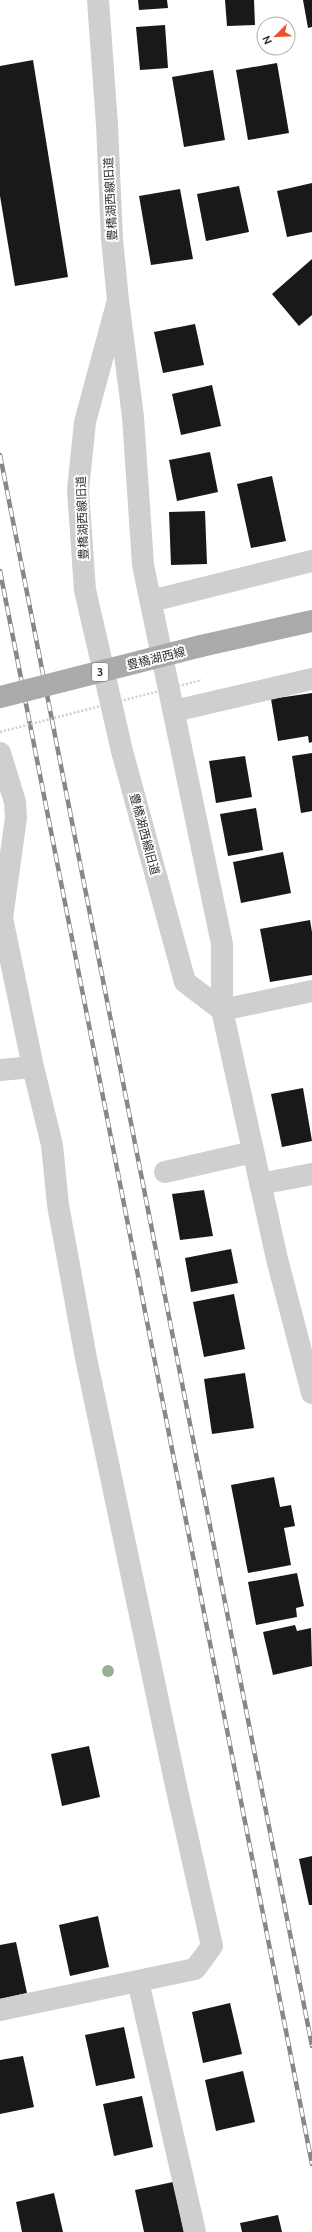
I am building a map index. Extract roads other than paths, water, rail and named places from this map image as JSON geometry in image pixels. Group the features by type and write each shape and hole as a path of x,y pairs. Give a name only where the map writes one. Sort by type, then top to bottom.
{"main road":[{"name":"豊橋湖西線","path":"0,697 201,646 312,621"}],"street":[{"name":"豊橋湖西線旧道","path":"98,0 107,125 112,239 118,300 85,422 78,490 84,590 122,751 185,982 222,1010"},
{"path":"118,300 132,417 143,565 222,944 222,1010 260,1184 312,1394"},
{"path":"151,601 312,561"},
{"path":"174,711 312,680"},
{"path":"0,753 15,802 16,818 2,918 33,1067 52,1146 58,1205 86,1358 176,1786 212,1946 194,1969 0,2010"},
{"path":"222,1010 312,991"},
{"path":"0,1070 33,1067"},
{"path":"166,1172 254,1152"},
{"path":"260,1184 312,1174"},
{"path":"138,1981 195,2232"}],"railway":[{"path":"0,455 312,2046"},
{"path":"0,571 312,2164"}]}
